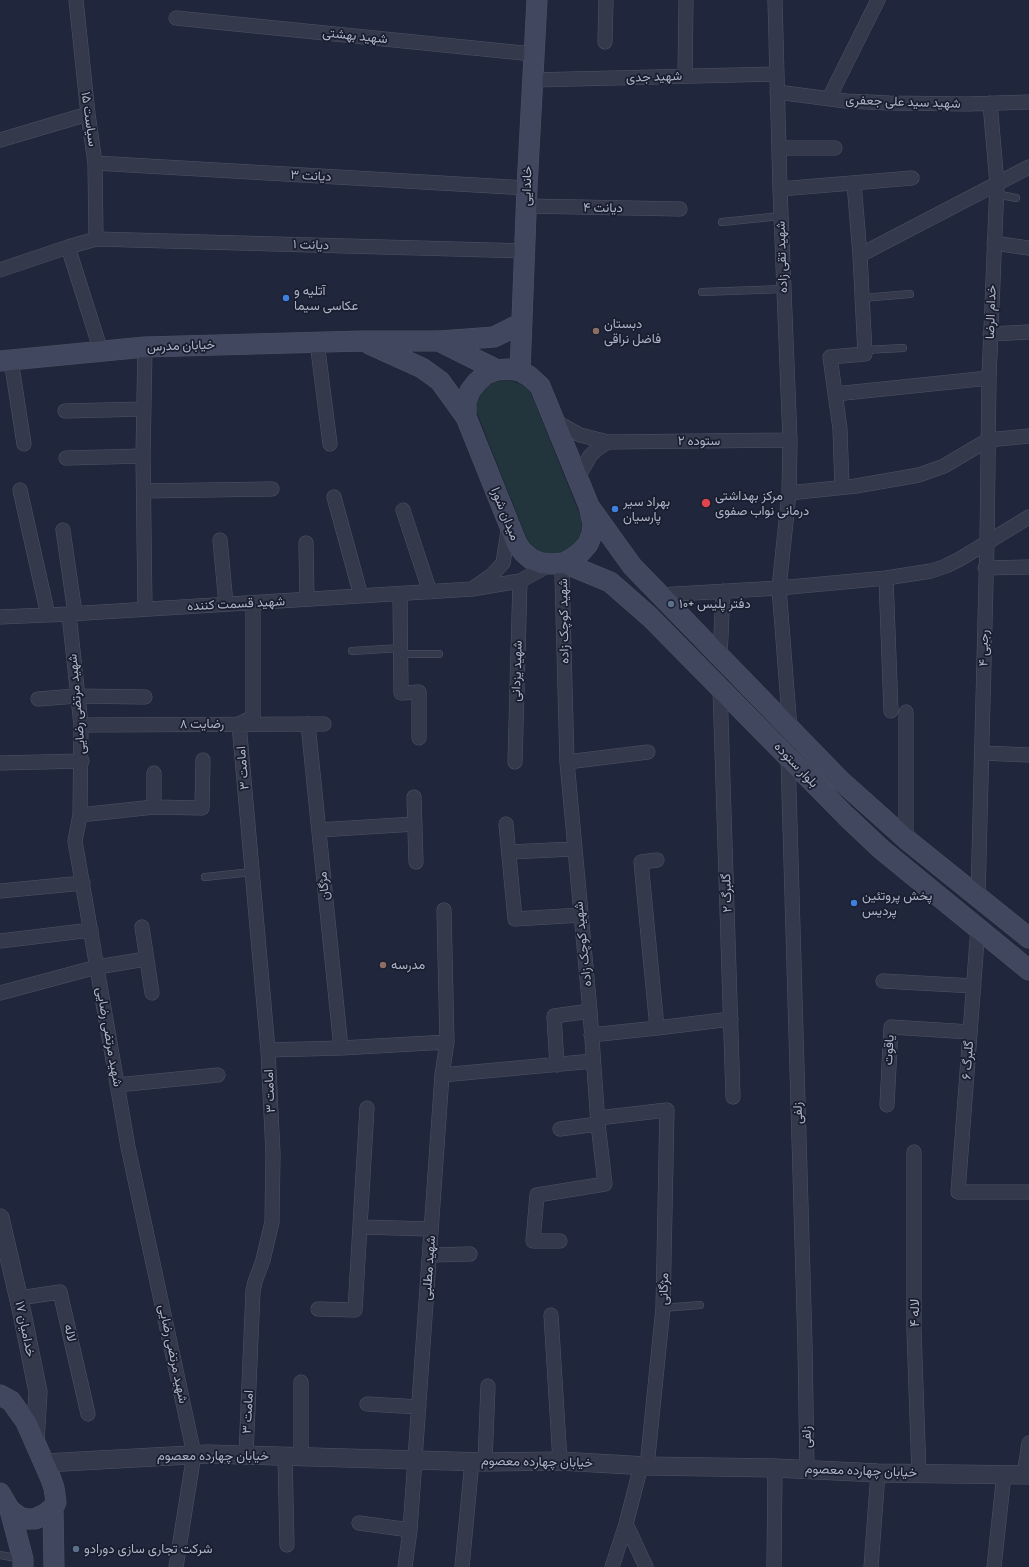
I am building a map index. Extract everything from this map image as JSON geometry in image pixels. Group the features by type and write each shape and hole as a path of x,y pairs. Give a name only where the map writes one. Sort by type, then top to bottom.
{"main road":[{"name":"خاندایی","path":"520,371 533,54 537,0"},
{"name":"خیابان مدرس","path":"6,360 145,347 362,341 439,341 494,337 522,323"},
{"path":"362,341 422,368 440,381 466,417"},
{"path":"439,341 497,370 508,369 520,371 529,376 540,386 589,506 593,524 592,534 588,544 581,552 574,558 557,563"},
{"name":"میدان شورا","path":"497,370 486,374 470,391 466,402 466,417 517,544 523,552 532,559 541,563 557,563"},
{"name":"بلوار ستوده","path":"589,506 632,566 858,798 906,839 1029,938"},
{"name":"بلوار ستوده","path":"557,563 610,582 650,617 881,850 978,927 1029,970"},
{"path":"1,1395 12,1401 26,1422 45,1464 54,1488 56,1502 53,1508 35,1519 28,1520 20,1518 10,1510"},
{"path":"0,1493 10,1510 23,1563"},
{"path":"53,1508 54,1567"}],"street":[{"name":"سیاست ۱۵","path":"76,0 95,164 96,239"},
{"path":"605,42 606,0"},
{"path":"685,76 686,0"},
{"name":"شهید تقی زاده","path":"775,0 776,74 790,440 789,493 779,588 790,729"},
{"path":"828,98 878,0"},
{"name":"شهید بهشتی","path":"176,18 533,54"},
{"name":"شهید جدی","path":"532,80 776,74"},
{"name":"شهید سید علی جعفری","path":"777,92 846,101 889,103 990,104 1029,102"},
{"name":"خدام الرضا","path":"987,543 990,334 996,189 990,104"},
{"path":"0,140 88,114"},
{"path":"779,148 835,148"},
{"name":"دیانت ۳","path":"95,164 527,197"},
{"path":"860,255 996,189 1029,167"},
{"path":"780,189 912,178"},
{"path":"842,488 840,430 830,357 865,354 860,255 854,183"},
{"name":"دیانت ۴","path":"527,197 680,209"},
{"name":"دیانت ۱","path":"0,270 96,239 526,251"},
{"path":"994,243 1029,248"},
{"path":"68,247 101,351"},
{"path":"990,334 1029,332"},
{"path":"317,342 330,444"},
{"path":"145,347 143,456 145,609"},
{"path":"6,360 24,444"},
{"path":"835,394 989,378"},
{"path":"65,411 144,409"},
{"name":"ستوده ۲","path":"554,420 580,435 608,442 790,440"},
{"path":"789,493 842,488 919,475 944,466 988,440 1029,436"},
{"path":"579,482 581,472 590,456 608,442"},
{"path":"66,458 143,456"},
{"path":"144,491 272,489"},
{"path":"20,490 48,614"},
{"path":"334,497 360,596"},
{"path":"403,510 430,592"},
{"path":"659,595 779,588 886,578 931,571 946,566 1029,517"},
{"path":"472,589 491,576 503,563 509,525"},
{"name":"شهید مرتضی رضایی","path":"63,530 72,614 77,696 81,725 82,761 80,815 75,840 128,1148 194,1454"},
{"path":"220,540 226,604"},
{"path":"306,543 307,599"},
{"name":"رجبی ۴","path":"978,897 987,543"},
{"name":"شهید قسمت کننده","path":"0,617 400,595 472,589 520,581 557,563"},
{"name":"شهید کوچک زاده","path":"557,563 562,575 567,762 590,1011 598,1121 605,1184 537,1195 533,1241 560,1241"},
{"path":"986,568 1029,567"},
{"path":"886,578 892,711"},
{"name":"شهید یزدانی","path":"515,762 520,581"},
{"path":"720,657 723,591"},
{"path":"400,595 401,693 419,692 419,738"},
{"path":"239,724 253,717 253,603"},
{"name":"گلبرگ ۲","path":"720,688 733,1097"},
{"path":"38,699 77,696 145,697"},
{"path":"906,712 906,839"},
{"name":"امامت ۳","path":"239,724 268,1050 273,1154 272,1222 263,1260 255,1282 254,1292 246,1455"},
{"name":"مژگان","path":"308,724 341,1048"},
{"name":"رضایت ۸","path":"81,725 324,724"},
{"path":"567,762 648,752"},
{"path":"982,753 1029,755"},
{"name":"زلفی","path":"788,756 805,1338 807,1470"},
{"path":"80,815 154,807 202,808 203,760"},
{"path":"0,763 82,761"},
{"path":"154,773 154,807"},
{"path":"414,797 416,862"},
{"path":"319,830 415,824"},
{"path":"506,824 515,919 580,914"},
{"path":"508,852 574,849"},
{"path":"657,860 641,862 657,1028"},
{"path":"0,892 82,883"},
{"name":"شهید مطلبی","path":"405,1567 416,1460 442,1075 447,1042 444,910"},
{"path":"142,927 152,993"},
{"name":"گلبرگ ۶","path":"978,927 958,1192 1029,1192"},
{"path":"0,941 91,930"},
{"path":"0,993 97,967 146,959"},
{"path":"883,981 974,986"},
{"path":"557,1065 554,1016 590,1011"},
{"path":"591,1035 730,1018"},
{"name":"یاقوت","path":"887,1105 891,1027 970,1032"},
{"path":"268,1050 341,1048 447,1042"},
{"path":"442,1075 593,1061"},
{"path":"117,1085 218,1075"},
{"path":"318,1309 356,1310 367,1108"},
{"name":"مژگانی","path":"598,1121 667,1110 663,1308 644,1466 612,1567"},
{"path":"560,1129 598,1121"},
{"name":"لاله ۴","path":"914,1152 914,1330 919,1474"},
{"name":"خدامیان ۱۷","path":"0,1218 19,1298 38,1392 35,1441"},
{"path":"361,1227 431,1229"},
{"path":"430,1255 470,1254"},
{"name":"لاله","path":"19,1298 60,1292 88,1414"},
{"path":"551,1316 560,1461"},
{"path":"287,1545 293,1456 301,1382"},
{"path":"462,1567 488,1386"},
{"path":"367,1404 419,1407"},
{"path":"1026,1475 1029,1443"},
{"path":"176,1567 194,1454"},
{"name":"خیابان چهارده معصوم","path":"45,1464 194,1454 416,1460 560,1461 644,1466 775,1468 919,1474 1026,1475"},
{"path":"774,1567 775,1468"},
{"path":"871,1567 878,1472"},
{"path":"994,1567 1004,1474"},
{"path":"359,1523 410,1530"},
{"path":"626,1524 646,1567"}],"lane":[{"path":"996,189 1016,198"},
{"path":"722,222 781,216"},
{"path":"702,292 784,289"},
{"path":"862,298 910,294"},
{"path":"864,350 903,348"},
{"path":"352,651 401,651 439,654"},
{"path":"205,876 252,872"},
{"path":"663,1308 700,1305"},
{"path":"0,1555 23,1563"}],"shaded area":[{"path":"509,380 523,385 531,393 581,518 582,530 577,543 565,553 546,555 536,550 527,539 476,410 478,400 484,389 494,382"}],"place":[{"name":"آتلیه و عکاسی سیما","path":"286,298"},
{"name":"دبستان فاضل نراقی","path":"596,331"},
{"name":"مرکز بهداشتی درمانی نواب صفوی","path":"706,503"},
{"name":"بهراد سیر پارسیان","path":"615,509"},
{"name":"دفتر پلیس +۱۰","path":"671,604"},
{"name":"پخش پروتئین پردیس","path":"854,903"},
{"name":"مدرسه","path":"383,965"},
{"name":"شرکت تجاری سازی دورادو","path":"76,1549"}]}
